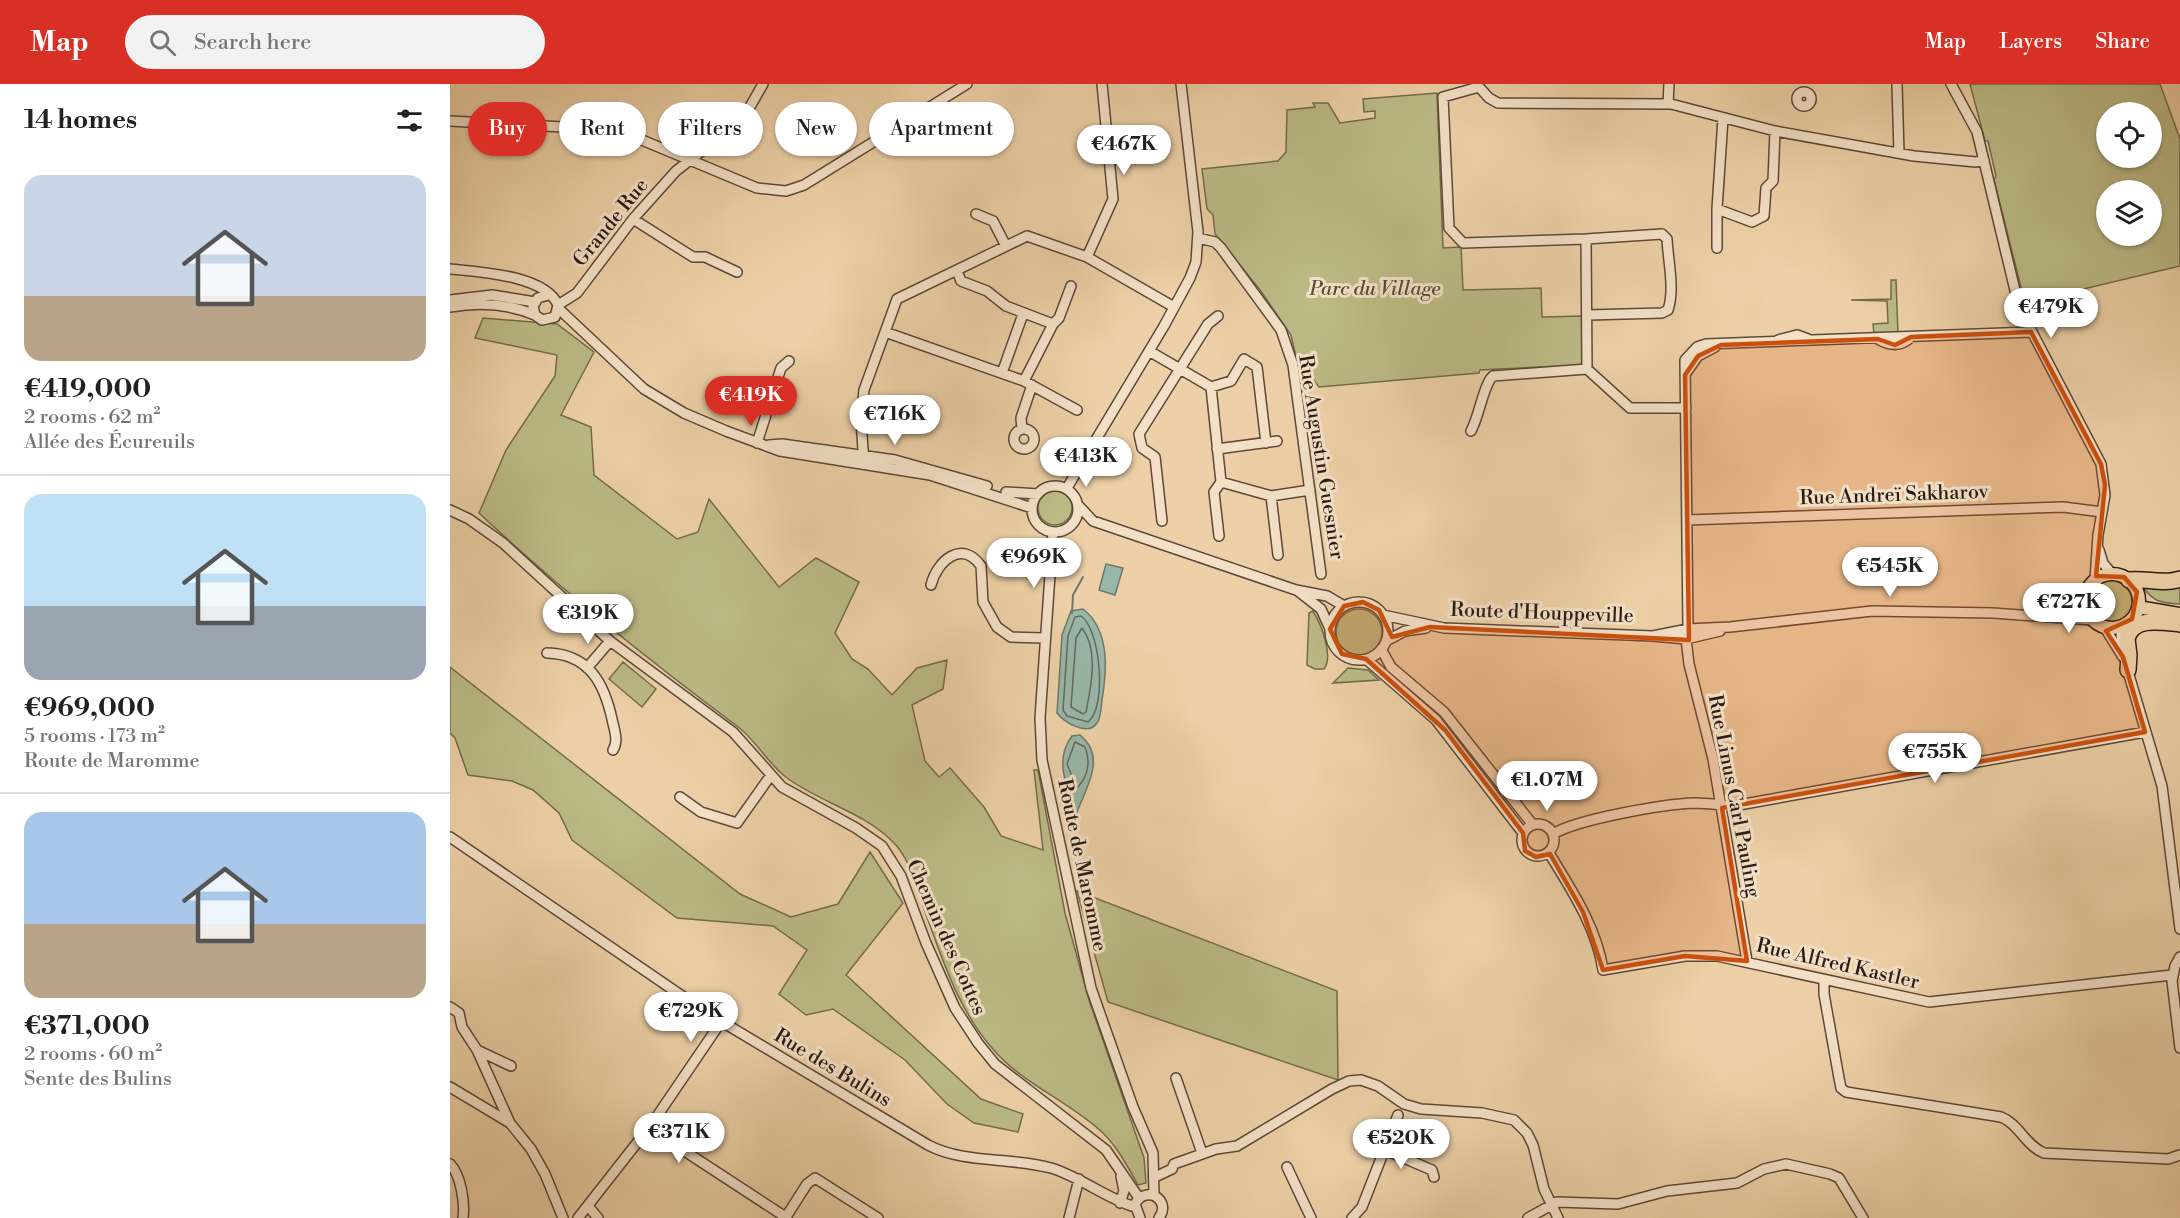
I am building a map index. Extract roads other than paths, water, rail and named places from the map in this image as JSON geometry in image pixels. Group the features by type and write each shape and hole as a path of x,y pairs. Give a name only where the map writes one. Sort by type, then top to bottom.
{"highway":[{"path":"2129,580 2165,582 2180,579"},
{"path":"2125,664 2129,655 2127,639 2134,627 2146,622 2180,624"}],"main road":[{"path":"2112,574 2129,580 2137,592 2139,607 2133,619 2126,625 2105,628 2092,620 2085,606 2086,593 2095,580 2112,574"},
{"path":"2139,607 2180,614"}],"street":[{"name":"Grande Rue","path":"557,310 577,293 633,219 688,160 742,119 763,84"},
{"path":"450,121 618,130 757,188 776,191 795,189 967,84"},
{"path":"1087,257 1113,199 1102,84"},
{"path":"1066,488 1149,351 1193,272 1198,238 1181,84"},
{"path":"1451,84 1452,94"},
{"path":"1668,104 1669,84"},
{"path":"1897,84 1899,153"},
{"path":"1951,84 1968,111 1984,160 2019,307 2098,454 2105,485 2097,543 2095,580"},
{"path":"1588,315 1662,313 1668,310 1670,303 1667,239 1662,234 1463,243 1455,238 1449,228 1443,97 1479,86 1489,99 1498,103 1668,104 1774,131 1899,153 1977,162 1984,160"},
{"path":"1717,248 1723,118"},
{"path":"1717,209 1752,222 1764,216 1766,188 1773,181 1774,131"},
{"path":"976,214 993,220 1006,246"},
{"path":"633,219 693,256 705,257 737,272"},
{"path":"863,459 862,404 868,378 897,299 1027,236 1087,257 1174,307"},
{"name":"Rue Augustin Guesnier","path":"1198,238 1215,242 1221,248 1281,330 1293,365 1321,574"},
{"path":"1586,239 1587,369"},
{"path":"450,269 526,280 540,295"},
{"path":"957,271 961,281 987,291 1006,306 1053,324"},
{"path":"1022,429 1021,418 1028,383 1053,324 1059,318 1071,286"},
{"path":"535,315 540,295"},
{"path":"450,300 540,295 555,300 557,310 644,389 662,402 700,420 757,442 769,445 782,444 895,464 1016,494 1038,494"},
{"path":"450,307 499,304 524,309 542,320 557,310"},
{"path":"1002,373 1023,314"},
{"path":"1162,521 1155,457 1142,448 1139,434 1208,324 1218,316"},
{"path":"885,332 1028,383 1077,410"},
{"path":"1676,639 1687,634 1688,629 1685,375 1698,356 1721,345 1772,343 1797,335 1813,341 1878,339 1895,345 1905,343 1911,337 2031,332"},
{"path":"1149,351 1210,387 1231,381 1244,359 1257,367 1266,442"},
{"path":"757,442 781,368 789,361"},
{"path":"1471,431 1479,418 1486,382 1492,376 1587,369 1630,408 1686,408"},
{"path":"1210,387 1221,483 1214,492 1219,536"},
{"path":"1217,449 1277,441"},
{"path":"895,464 1032,507"},
{"path":"1221,483 1271,496 1310,490"},
{"path":"1093,521 1073,524 1064,530 1053,532 1040,526 1032,507 1038,494 1048,486 1066,488 1075,496 1078,506 1093,521 1296,590 1327,596 1344,606"},
{"path":"1271,496 1278,555"},
{"path":"450,504 450,511"},
{"path":"1073,524 1078,506"},
{"name":"Rue Andreï Sakharov","path":"1687,520 2063,507 2102,512"},
{"name":"Chemin des Cottes","path":"450,511 469,519 503,543 610,641 733,732 782,787 856,828 882,846 901,876 926,943 956,1008 978,1043 995,1064 1106,1150 1137,1202 1140,1218"},
{"name":"Route de Maromme","path":"1053,532 1044,638 1040,726 1046,783 1092,988 1155,1162 1154,1195 1162,1204 1160,1218"},
{"path":"2097,543 2103,563 2112,574"},
{"path":"931,585 934,571 949,556 957,554 970,556 981,566 983,602 997,627 1011,637 1044,638"},
{"path":"1296,590 1321,609 1330,629 1332,642 1342,654 1349,658 1366,659 1440,725 1523,833 1522,845 1528,854 1540,857 1549,853 1554,843 1553,834 1547,826 1533,825 1523,833"},
{"name":"Route d'Houppeville","path":"2052,616 2076,605 2086,593"},
{"path":"1330,629 1333,619 1344,606 1362,602 1372,604 1383,615 1388,626 1383,645 1391,667 1444,711 1533,825"},
{"name":"Route d'Houppeville","path":"1653,636 1688,629 1730,627 1872,611 2052,616 2062,620 2092,620"},
{"name":"Route d'Houppeville","path":"1383,615 1430,627"},
{"path":"2126,625 2121,636 2125,664 2162,786 2180,929"},
{"name":"Route d'Houppeville","path":"1383,645 1405,631 1430,627 1686,639 1730,627"},
{"path":"2105,628 2125,664"},
{"name":"Rue Linus Carl Pauling","path":"1686,639 1689,664 1722,805 1747,961"},
{"path":"587,668 610,641"},
{"path":"1366,659 1383,645"},
{"path":"547,653 559,654 596,674 606,690 616,740 613,750"},
{"path":"1553,834 1574,824 1640,812 1694,803 1733,806 2145,732"},
{"path":"680,797 701,812 737,823 771,775"},
{"name":"Rue des Bulins","path":"450,837 721,1022 940,1151 1028,1163 1079,1179 1120,1203 1137,1202"},
{"name":"Rue Alfred Kastler","path":"1549,853 1583,912 1600,953 1603,970 1685,956 1717,956 1912,1000 1940,1002 2172,975"},
{"path":"2180,957 2172,975 2180,1048"},
{"path":"1824,980 1824,994 1839,1078 1841,1088 1846,1092 2001,1117 2013,1125 2026,1142 2044,1153 2168,1159 2180,1155"},
{"path":"450,1007 459,1012 462,1027 477,1050 510,1123 531,1149 563,1218"},
{"path":"578,1218 651,1125 721,1022"},
{"path":"477,1050 511,1066"},
{"path":"1176,1078 1202,1153"},
{"path":"1155,1162 1174,1164 1202,1153 1237,1146 1349,1081 1371,1082 1402,1109 1497,1115 1514,1120 1527,1133 1533,1145 1550,1205 1558,1218"},
{"path":"450,1087 510,1123"},
{"path":"1352,1218 1362,1207 1402,1109"},
{"path":"651,1125 660,1135 786,1218 807,1184 815,1178 878,1218"},
{"path":"1385,1150 1432,1170 1434,1177"},
{"path":"450,1164 454,1168 461,1190 463,1218"},
{"path":"1155,1177 1172,1169 1174,1164"},
{"path":"1528,1218 1550,1205 1568,1201 1614,1204 1666,1191 1730,1185 1743,1181 1764,1169 1786,1164 1839,1178 1863,1218"},
{"path":"1287,1167 1311,1218"},
{"path":"1119,1171 1124,1191 1120,1203"},
{"path":"1069,1218 1079,1179"},
{"path":"1137,1202 1145,1194 1154,1195"},
{"path":"588,1206 598,1218"}],"water":[{"path":"1106,564 1123,568 1115,595 1099,590"},
{"path":"1083,609 1098,628 1102,639 1105,664 1099,718 1093,727 1088,729 1070,724 1057,713 1062,635 1071,611"},
{"path":"1080,735 1088,744 1093,763 1089,784 1076,815 1066,785 1063,755 1072,736"}],"waterway":[{"path":"1072,613 1073,595 1083,577"}],"park label":[{"name":"Parc du Village","path":"1375,288"}]}
